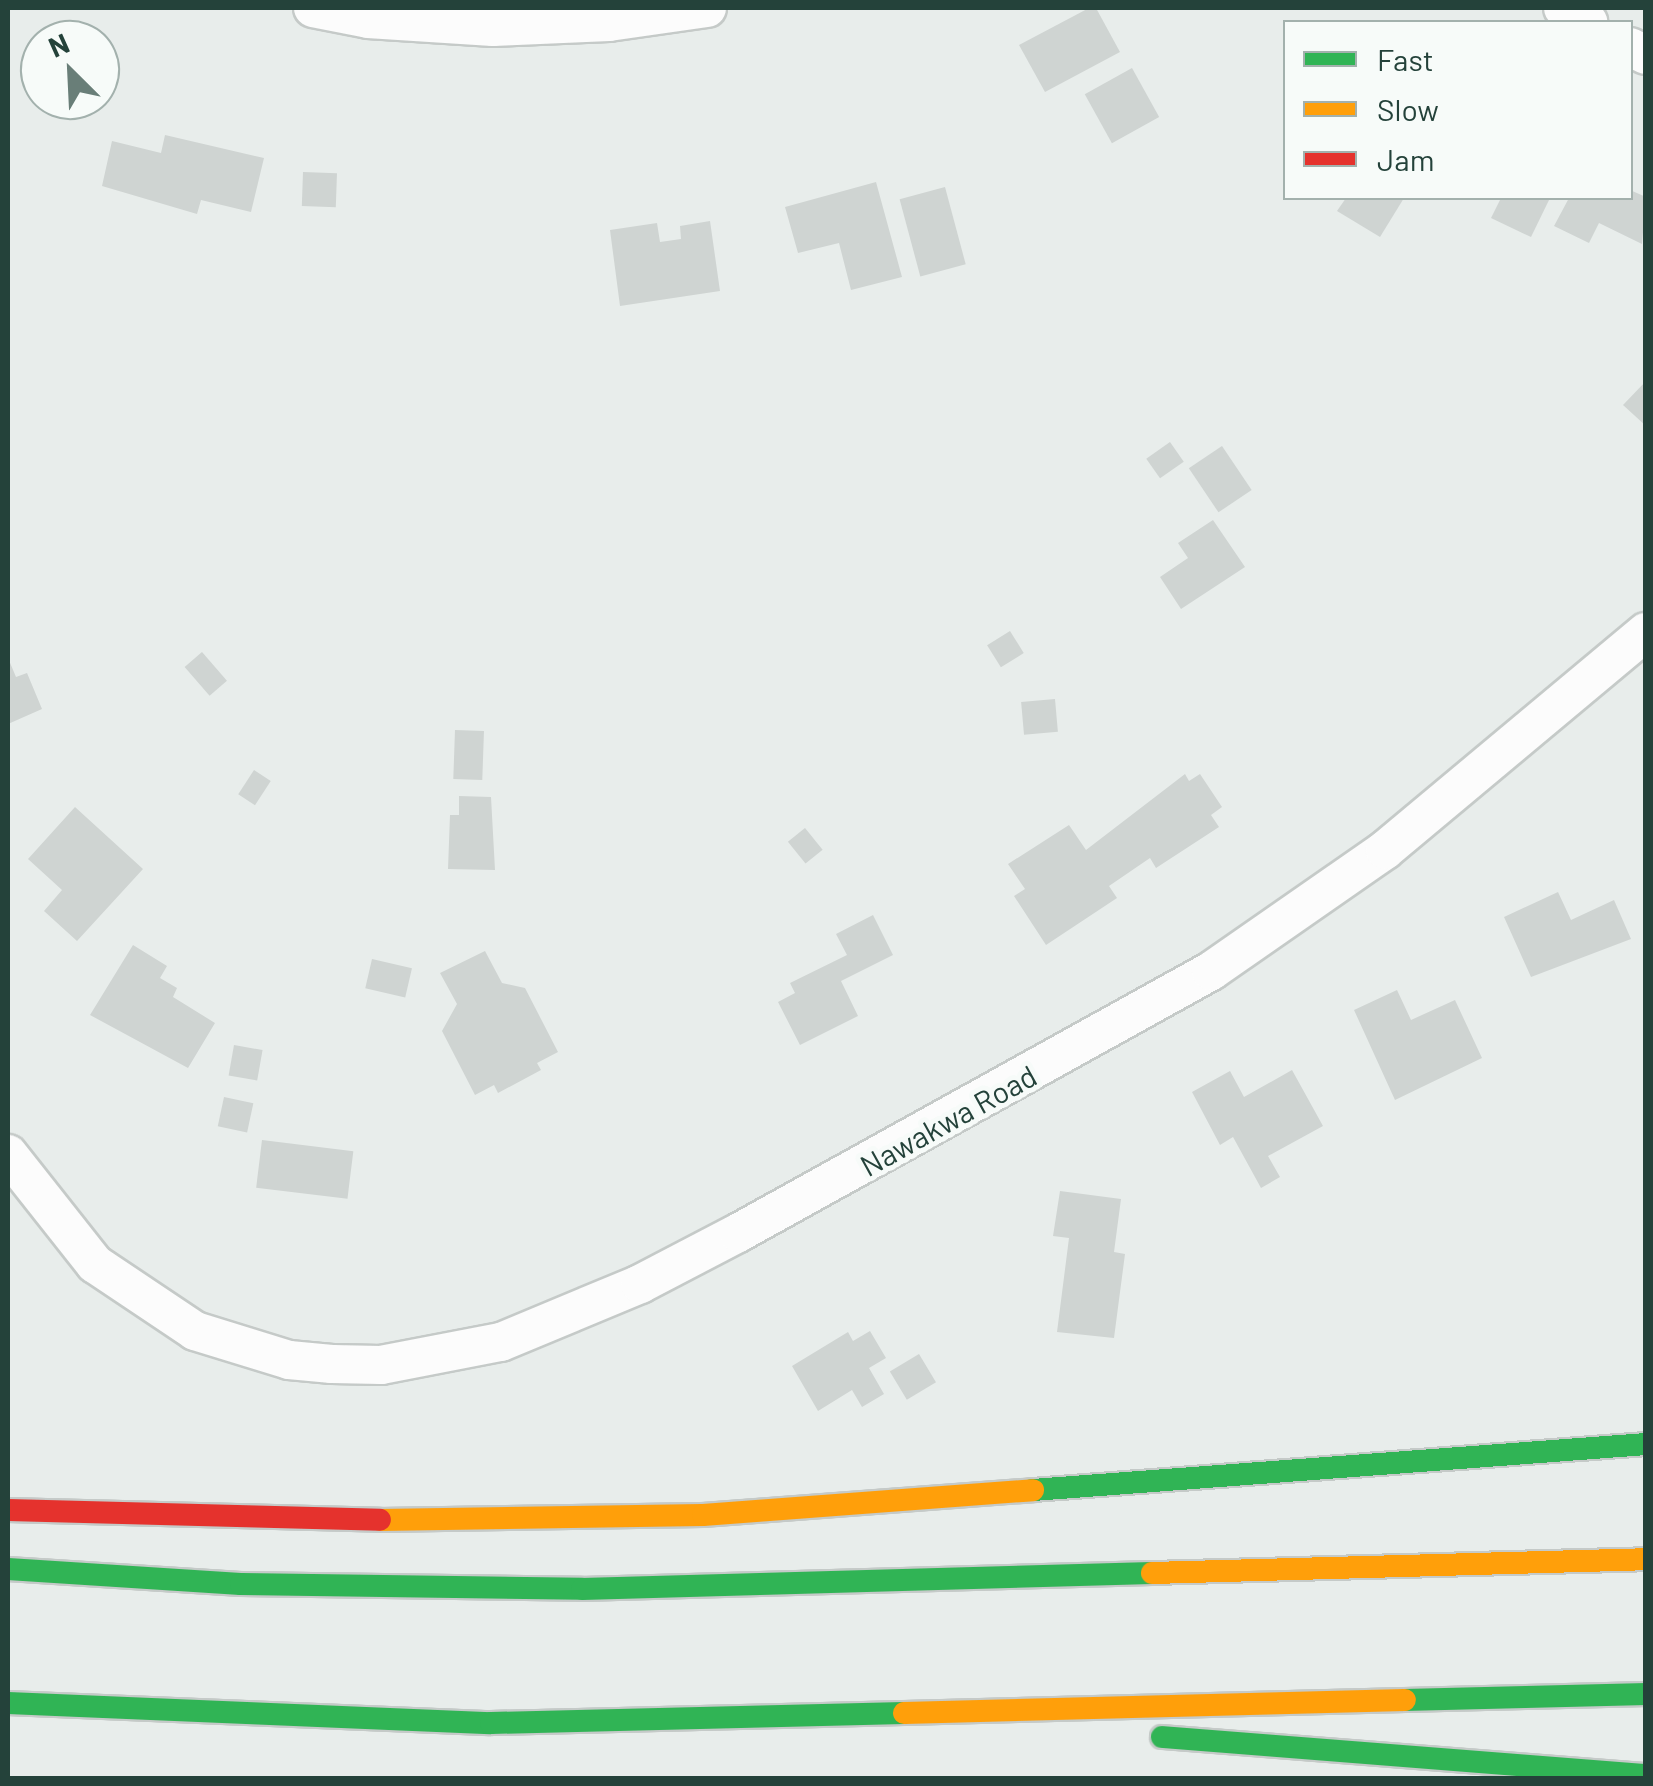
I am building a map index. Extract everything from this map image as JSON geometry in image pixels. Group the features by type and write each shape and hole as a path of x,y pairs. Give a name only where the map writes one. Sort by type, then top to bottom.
{"highway":[{"path":"8,1510 456,1522 703,1515 1646,1444"},
{"path":"8,1569 261,1585 562,1589 1646,1559"},
{"path":"8,1703 350,1721 865,1714 1646,1694"},
{"path":"865,1714 1646,1775"}],"street":[{"path":"313,8 368,19 492,27 610,22 708,8"},
{"name":"Nawakwa Road","path":"8,1154 66,1235 158,1311 194,1331 289,1360 382,1365 501,1342 591,1306 929,1131 1211,971 1385,850 1646,632"}],"building":[{"path":"1089,8 1096,8 1120,52 1045,92 1019,45"},
{"path":"1132,68 1159,117 1112,143 1085,94"},
{"path":"165,135 264,158 251,212 201,200 197,214 102,186 112,141 161,153"},
{"path":"303,172 337,173 336,207 302,206"},
{"path":"876,182 902,277 851,290 839,243 798,253 785,207"},
{"path":"945,187 966,264 920,276 900,199"},
{"path":"1633,191 1646,197 1642,244 1599,223 1589,243 1554,226 1568,200 1633,200"},
{"path":"1345,200 1403,200 1380,237 1337,211"},
{"path":"1500,200 1549,200 1531,237 1491,218"},
{"path":"710,221 720,291 620,306 610,230 657,223 660,242 681,239 680,226"},
{"path":"1646,381 1646,426 1623,405"},
{"path":"1170,442 1184,462 1160,478 1146,459"},
{"path":"1222,446 1252,490 1218,512 1189,468"},
{"path":"1213,520 1245,567 1181,609 1160,577 1188,558 1178,543"},
{"path":"1010,631 1024,653 1001,667 987,645"},
{"path":"202,652 227,681 210,696 185,667"},
{"path":"8,658 16,677 27,673 42,709 8,724"},
{"path":"1055,699 1058,732 1024,735 1021,702"},
{"path":"455,730 484,731 482,780 453,779"},
{"path":"254,770 271,781 255,805 238,794"},
{"path":"1185,774 1189,781 1200,774 1222,807 1211,815 1219,827 1156,868 1150,858 1109,886 1117,898 1046,945 1014,896 1025,889 1008,864 1069,825 1086,850"},
{"path":"459,796 491,797 495,870 448,869 450,815 459,815"},
{"path":"75,807 143,869 77,941 44,911 62,890 28,859"},
{"path":"805,828 823,850 806,864 788,842"},
{"path":"1558,892 1571,920 1614,900 1631,939 1531,977 1504,917"},
{"path":"873,915 893,955 841,981 858,1016 800,1045 778,1002 795,993 790,983 847,955 836,934"},
{"path":"133,945 167,966 160,978 177,988 173,997 215,1023 188,1068 90,1015"},
{"path":"485,951 502,983 525,988 558,1052 537,1063 541,1070 498,1093 494,1085 475,1095 442,1031 457,1004 440,973"},
{"path":"372,959 412,968 405,997 365,988"},
{"path":"1397,990 1411,1020 1455,1000 1482,1058 1395,1100 1354,1010"},
{"path":"234,1045 263,1050 257,1081 229,1076"},
{"path":"1292,1070 1323,1126 1268,1156 1280,1177 1261,1188 1233,1137 1220,1145 1192,1092 1230,1071 1244,1097"},
{"path":"224,1097 253,1103 247,1133 218,1126"},
{"path":"262,1140 353,1151 347,1199 256,1188"},
{"path":"1060,1191 1121,1199 1114,1252 1125,1254 1114,1338 1057,1332 1069,1238 1053,1236"},
{"path":"870,1331 886,1358 869,1368 884,1394 862,1407 852,1390 818,1411 792,1366 848,1332 853,1341"},
{"path":"919,1354 936,1382 907,1400 890,1372"}],"traffic: fast":[{"path":"1033,1490 1646,1444"},
{"path":"8,1569 241,1584 582,1589 1152,1573"},
{"path":"1405,1700 1646,1694"},
{"path":"8,1703 491,1723 904,1713"},
{"path":"1162,1737 1646,1775"}],"traffic: slow":[{"path":"380,1520 703,1515 1033,1490"},
{"path":"1152,1573 1646,1559"},
{"path":"904,1713 1405,1700"}],"traffic: jam":[{"path":"8,1510 380,1520"}]}
